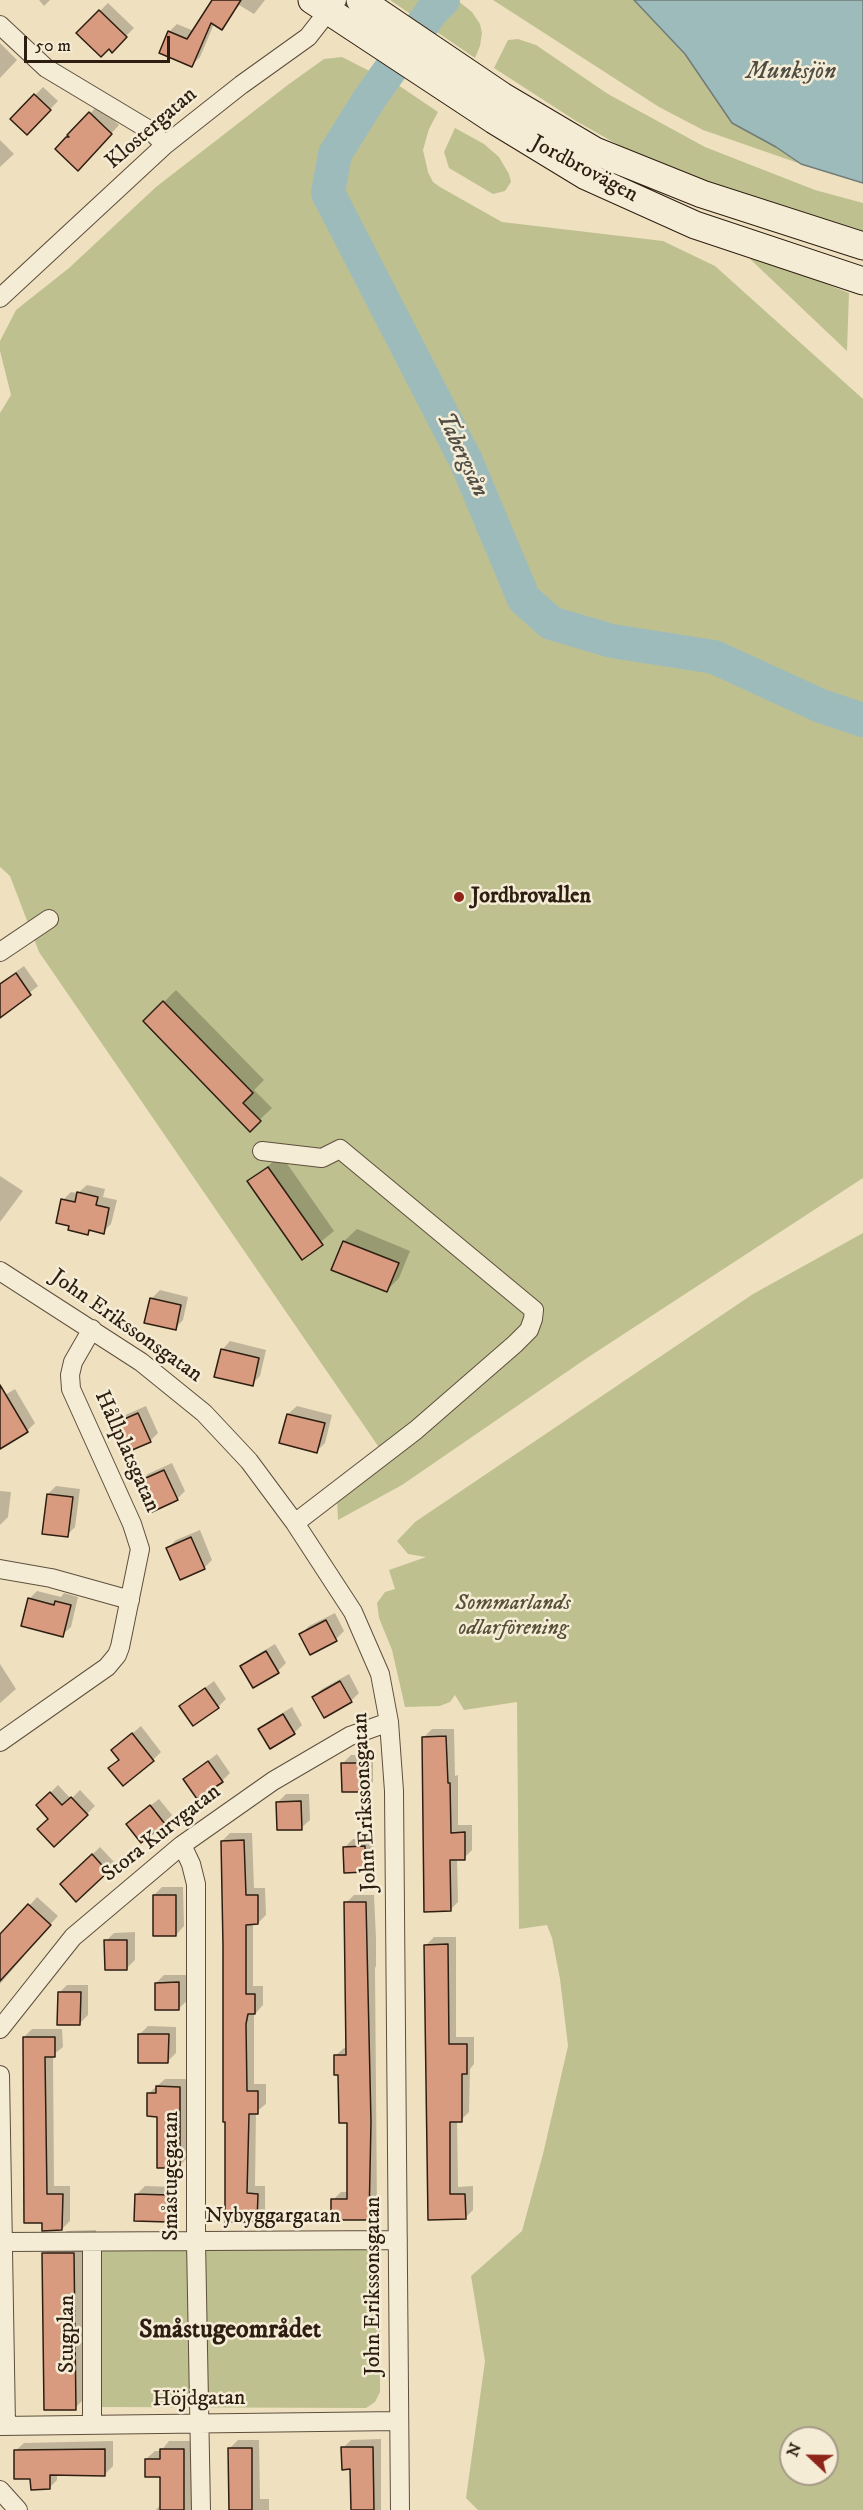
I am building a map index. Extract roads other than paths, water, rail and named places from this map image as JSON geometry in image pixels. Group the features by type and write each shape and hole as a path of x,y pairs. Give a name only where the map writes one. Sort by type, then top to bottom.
{"main road":[{"name":"Jordbrovägen","path":"325,4 367,37 502,96 595,151 702,194 863,246"},
{"name":"Jordbrovägen","path":"370,7 434,65 586,176 695,225 863,281"}],"street":[{"name":"Klostergatan","path":"0,298 165,145 241,85 308,37 325,4"},
{"path":"0,26 46,68 152,131 165,145"},
{"path":"0,952 49,919"},
{"path":"262,1151 322,1158 340,1149 534,1310 534,1319 529,1330 515,1344 416,1430 295,1523"},
{"name":"John Erikssonsgatan","path":"0,1272 141,1362 204,1413 249,1461 295,1523 353,1612 380,1674 389,1722 394,1791 400,2510"},
{"name":"Hållplatsgatan","path":"0,1742 107,1667 117,1655 120,1647 140,1549 136,1534 71,1389 69,1375 72,1362 92,1329"},
{"path":"0,1569 51,1578 130,1600"},
{"name":"Stora Kurvgatan","path":"0,2029 73,1937 182,1845 273,1781 350,1736 389,1722"},
{"name":"Småstugegatan","path":"182,1845 191,1864 196,1884 196,2241 201,2510"},
{"path":"0,2075 3,2425"},
{"name":"Nybyggargatan","path":"3,2242 398,2240"},
{"name":"Stugplan","path":"92,2243 92,2425"},
{"name":"Höjdgatan","path":"3,2425 399,2421"},
{"path":"0,2490 18,2510"}],"water":[{"name":"Munksjön","path":"634,0 863,0 863,183 801,164 776,147 732,123 685,54"}],"waterway":[{"name":"Tabergsån","path":"443,0 432,11 370,98 335,154 328,193 466,461 524,599 551,623 612,641 714,657 821,706 863,720"}],"place":[{"name":"Jordbrovallen","path":"459,897"}],"district":[{"name":"Småstugeområdet","path":"230,2332"}],"park label":[{"name":"Sommarlands odlarförening","path":"513,1616"}]}
